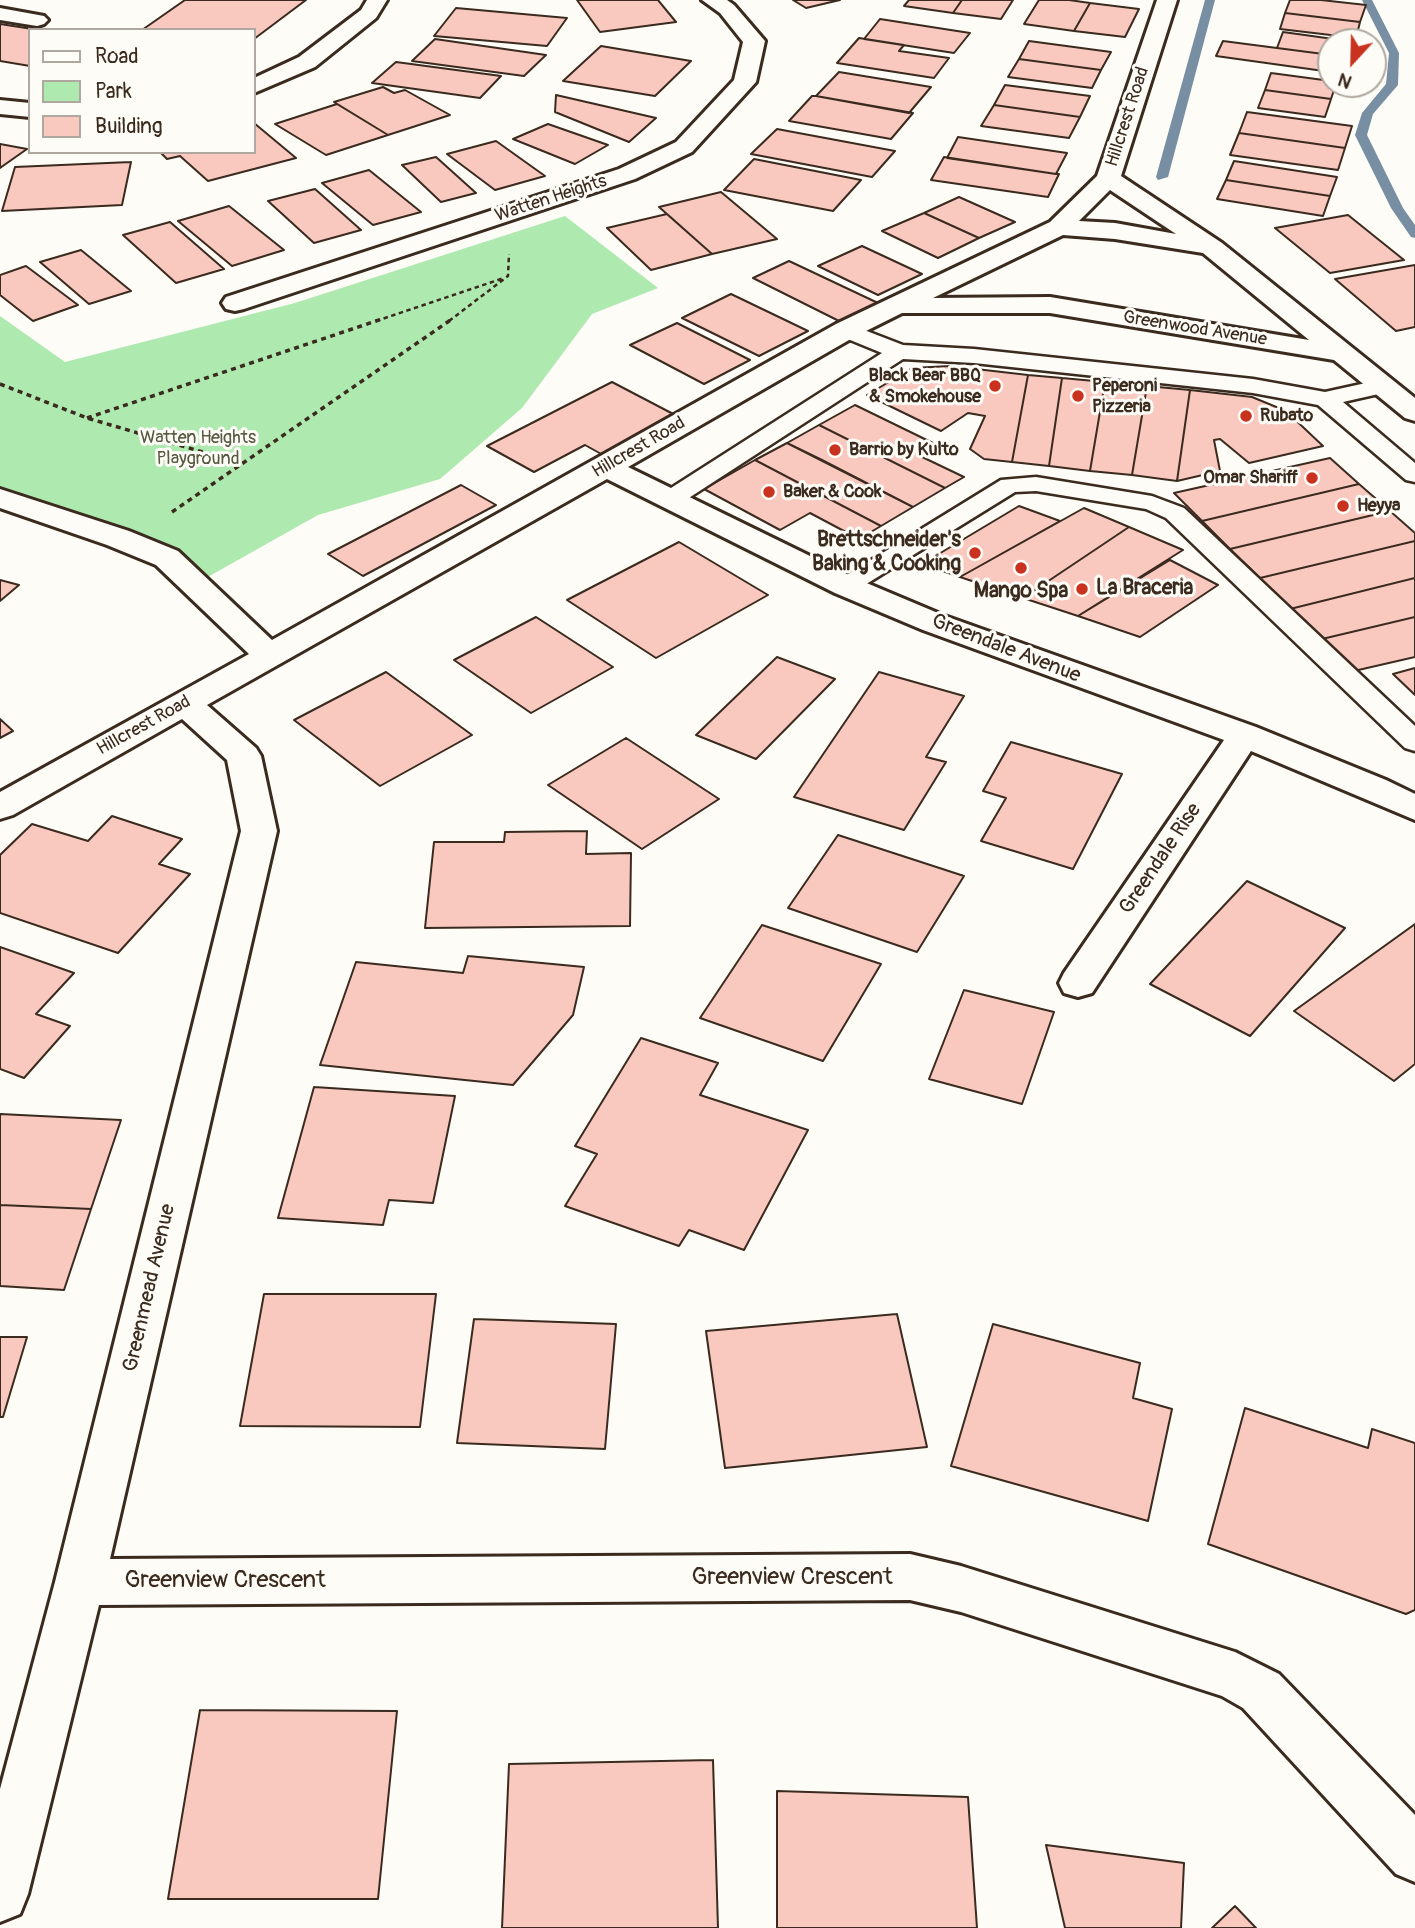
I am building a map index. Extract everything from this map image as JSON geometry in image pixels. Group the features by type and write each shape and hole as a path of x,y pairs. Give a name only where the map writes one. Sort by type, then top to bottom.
{"street":[{"path":"256,85 307,62 369,14 377,0"},
{"name":"Watten Heights","path":"235,303 627,174 684,147 745,82 754,41 727,9 712,0"},
{"name":"Hillcrest Road","path":"0,807 845,330 893,306 1017,267 1108,178 1167,0"},
{"path":"0,14 37,20"},
{"path":"0,107 28,110"},
{"name":"Greenwood Avenue","path":"1108,178 1213,248 1415,412"},
{"name":"Greenwood Avenue","path":"1059,227 1115,231 1213,248"},
{"name":"Greenwood Avenue","path":"1017,267 1050,305"},
{"name":"Greenwood Avenue","path":"893,306 1050,305 1340,353"},
{"name":"Greendale Avenue","path":"606,467 846,586 934,623 1244,735 1374,788 1415,808"},
{"path":"0,499 118,538 167,558 270,656"},
{"name":"Greenmead Avenue","path":"0,1894 80,1582 259,831 244,756 185,704"},
{"name":"Greendale Rise","path":"1078,983 1244,735"},
{"name":"Greenview Crescent","path":"80,1582 911,1577 961,1589 1235,1676 1261,1691 1415,1855"}],"lane":[{"path":"845,330 899,352 974,356 1226,383 1325,399 1384,386"},
{"path":"669,500 899,352"},
{"path":"1325,399 1415,475"},
{"path":"846,586 1010,485 1036,484 1152,503 1175,513 1415,742"}],"path":[{"path":"164,519 184,501 468,308 508,276 509,253"},
{"path":"87,418 508,276"},
{"path":"0,384 87,418 241,463"}],"green space":[{"name":"Watten Heights Playground","path":"565,216 658,288 592,314 522,408 440,479 318,515 197,583 0,490 0,316 65,362 295,303"}],"building":[{"path":"185,0 306,0 256,38 256,28 145,28"},
{"path":"577,0 658,0 676,22 600,32"},
{"path":"793,0 840,0 806,8"},
{"path":"909,0 962,0 953,13 904,6"},
{"path":"962,0 1013,0 1001,19 953,13"},
{"path":"1039,0 1090,3 1074,31 1024,24"},
{"path":"1290,0 1366,5 1360,22 1285,13"},
{"path":"1090,3 1139,9 1125,37 1074,31"},
{"path":"456,8 567,18 547,46 434,36"},
{"path":"1285,13 1360,22 1358,28 1317,28 1317,33 1280,29"},
{"path":"880,19 970,33 954,53 864,39"},
{"path":"0,24 28,28 28,66 0,61"},
{"path":"1283,32 1317,37 1317,53 1277,48"},
{"path":"859,38 904,45 899,51 949,58 934,78 837,63"},
{"path":"435,39 546,55 524,76 412,61"},
{"path":"1029,41 1111,52 1101,70 1019,59"},
{"path":"1223,41 1317,53 1317,70 1216,56"},
{"path":"601,46 691,61 655,96 563,81"},
{"path":"1019,59 1101,70 1092,88 1008,77"},
{"path":"396,62 501,76 480,98 372,83"},
{"path":"839,72 931,87 909,113 816,96"},
{"path":"1271,73 1317,79 1317,97 1265,90"},
{"path":"1005,85 1090,96 1080,117 994,105"},
{"path":"383,87 394,93 405,90 450,115 388,135 334,102"},
{"path":"1265,90 1331,99 1325,117 1258,108"},
{"path":"556,95 656,118 629,142 555,112"},
{"path":"812,96 913,113 891,139 789,121"},
{"path":"337,104 388,135 326,155 275,124"},
{"path":"994,105 1080,117 1069,138 981,126"},
{"path":"1247,112 1352,126 1345,148 1239,133"},
{"path":"548,124 608,145 575,164 513,139"},
{"path":"256,125 296,158 208,181 180,156 167,159 162,154 256,154"},
{"path":"777,129 895,151 872,177 751,154"},
{"path":"1239,133 1345,148 1338,170 1230,155"},
{"path":"958,137 1067,153 1056,174 947,158"},
{"path":"496,141 545,176 495,190 447,154"},
{"path":"0,144 27,149 0,168"},
{"path":"436,157 476,193 441,202 402,165"},
{"path":"944,157 1059,174 1048,197 931,180"},
{"path":"754,159 861,180 833,211 724,190"},
{"path":"1234,161 1337,177 1330,196 1226,180"},
{"path":"131,162 122,205 2,211 15,167"},
{"path":"369,170 421,212 373,225 322,183"},
{"path":"1226,180 1330,196 1323,216 1217,199"},
{"path":"315,189 361,230 314,243 268,201"},
{"path":"721,192 777,239 712,254 659,207"},
{"path":"959,197 1015,222 979,238 924,213"},
{"path":"229,206 284,250 232,266 178,221"},
{"path":"924,213 979,238 938,258 882,231"},
{"path":"667,214 712,254 651,270 607,228"},
{"path":"1348,215 1404,260 1330,273 1275,228"},
{"path":"170,222 224,269 176,283 123,235"},
{"path":"862,246 922,274 878,295 818,266"},
{"path":"81,250 131,291 89,304 40,262"},
{"path":"789,261 878,303 841,322 753,278"},
{"path":"1415,265 1415,327 1396,331 1335,279"},
{"path":"26,266 78,305 33,321 0,295 0,275"},
{"path":"731,294 808,331 759,356 682,318"},
{"path":"677,323 750,360 704,384 630,345"},
{"path":"950,366 1028,375 1012,462 984,459 970,449 985,416 968,413 941,431 867,395 912,368"},
{"path":"1028,375 1062,378 1049,466 1012,462"},
{"path":"1062,378 1105,382 1090,471 1049,466"},
{"path":"612,382 677,416 603,455 585,445 534,472 487,446"},
{"path":"1105,382 1147,386 1132,475 1090,471"},
{"path":"1147,386 1190,390 1177,481 1132,475"},
{"path":"1190,390 1252,397 1286,411 1323,446 1249,463 1220,439 1214,440 1220,471 1177,481"},
{"path":"855,405 935,444 918,455 964,477 945,488 819,425"},
{"path":"819,425 945,488 913,507 787,443"},
{"path":"787,443 913,507 881,526 755,460"},
{"path":"1330,458 1359,484 1202,521 1174,493"},
{"path":"755,460 881,526 859,539 810,513 780,530 704,489"},
{"path":"1359,484 1390,511 1230,549 1202,521"},
{"path":"461,485 496,505 363,576 328,554"},
{"path":"1019,506 1060,521 960,577 922,564"},
{"path":"1084,508 1129,527 1023,598 960,577"},
{"path":"1390,511 1415,533 1415,541 1260,578 1230,549"},
{"path":"1129,527 1183,550 1078,616 1023,598"},
{"path":"1415,541 1415,578 1290,609 1260,578"},
{"path":"679,542 768,595 656,658 567,600"},
{"path":"1170,560 1218,585 1140,637 1078,616"},
{"path":"1415,578 1415,617 1322,639 1290,609"},
{"path":"0,580 19,585 0,601"},
{"path":"536,617 613,667 531,713 454,660"},
{"path":"1415,617 1415,657 1354,671 1322,639"},
{"path":"777,657 835,679 756,759 696,735"},
{"path":"1415,668 1415,695 1393,674"},
{"path":"386,672 472,735 380,786 294,720"},
{"path":"879,672 964,696 926,757 946,762 904,830 794,797"},
{"path":"0,719 13,731 0,738"},
{"path":"626,738 719,799 642,849 548,785"},
{"path":"1011,742 1122,774 1073,869 981,841 1006,798 983,791"},
{"path":"112,816 182,839 159,864 190,874 118,953 0,913 0,855 32,824 88,841"},
{"path":"587,831 586,854 631,853 630,926 425,928 434,842 504,842 505,832"},
{"path":"838,835 964,876 917,952 788,908"},
{"path":"1247,881 1345,928 1250,1036 1150,984"},
{"path":"1415,924 1415,1064 1394,1081 1294,1011"},
{"path":"762,925 881,964 823,1061 700,1018"},
{"path":"0,947 74,973 36,1014 70,1026 24,1078 0,1069"},
{"path":"468,956 584,967 573,1015 513,1085 320,1065 356,962 463,973"},
{"path":"964,990 1054,1012 1022,1104 929,1079"},
{"path":"641,1038 718,1063 700,1095 808,1130 744,1250 689,1230 679,1246 565,1206 597,1154 575,1146"},
{"path":"314,1087 455,1096 433,1203 389,1200 383,1225 278,1218"},
{"path":"0,1114 121,1120 91,1209 0,1205"},
{"path":"0,1205 91,1209 64,1290 0,1286"},
{"path":"264,1294 436,1294 420,1427 240,1426"},
{"path":"897,1314 927,1447 725,1468 706,1331"},
{"path":"474,1319 616,1324 605,1449 457,1443"},
{"path":"993,1324 1140,1363 1133,1398 1172,1409 1148,1521 951,1466"},
{"path":"0,1337 27,1337 3,1417 0,1417"},
{"path":"1245,1408 1368,1448 1372,1429 1415,1443 1415,1610 1406,1614 1208,1544"},
{"path":"200,1710 397,1711 378,1899 168,1899"},
{"path":"713,1760 718,1928 502,1928 509,1764"},
{"path":"777,1791 968,1797 977,1928 777,1928"},
{"path":"1046,1845 1184,1863 1181,1928 1065,1928"},
{"path":"1235,1906 1256,1928 1212,1928"}],"waterway":[{"path":"1162,177 1210,0"},
{"path":"1367,0 1394,53 1392,85 1368,113 1361,135 1397,208 1415,234"}],"place":[{"name":"Black Bear BBQ & Smokehouse","path":"995,386"},
{"name":"Peperoni Pizzeria","path":"1078,396"},
{"name":"Rubato","path":"1246,416"},
{"name":"Barrio by Kulto","path":"835,450"},
{"name":"Omar Shariff","path":"1312,478"},
{"name":"Baker & Cook","path":"769,492"},
{"name":"Heyya","path":"1343,506"},
{"name":"Brettschneider's Baking & Cooking","path":"975,553"},
{"name":"Mango Spa","path":"1021,568"},
{"name":"La Braceria","path":"1082,589"}]}
